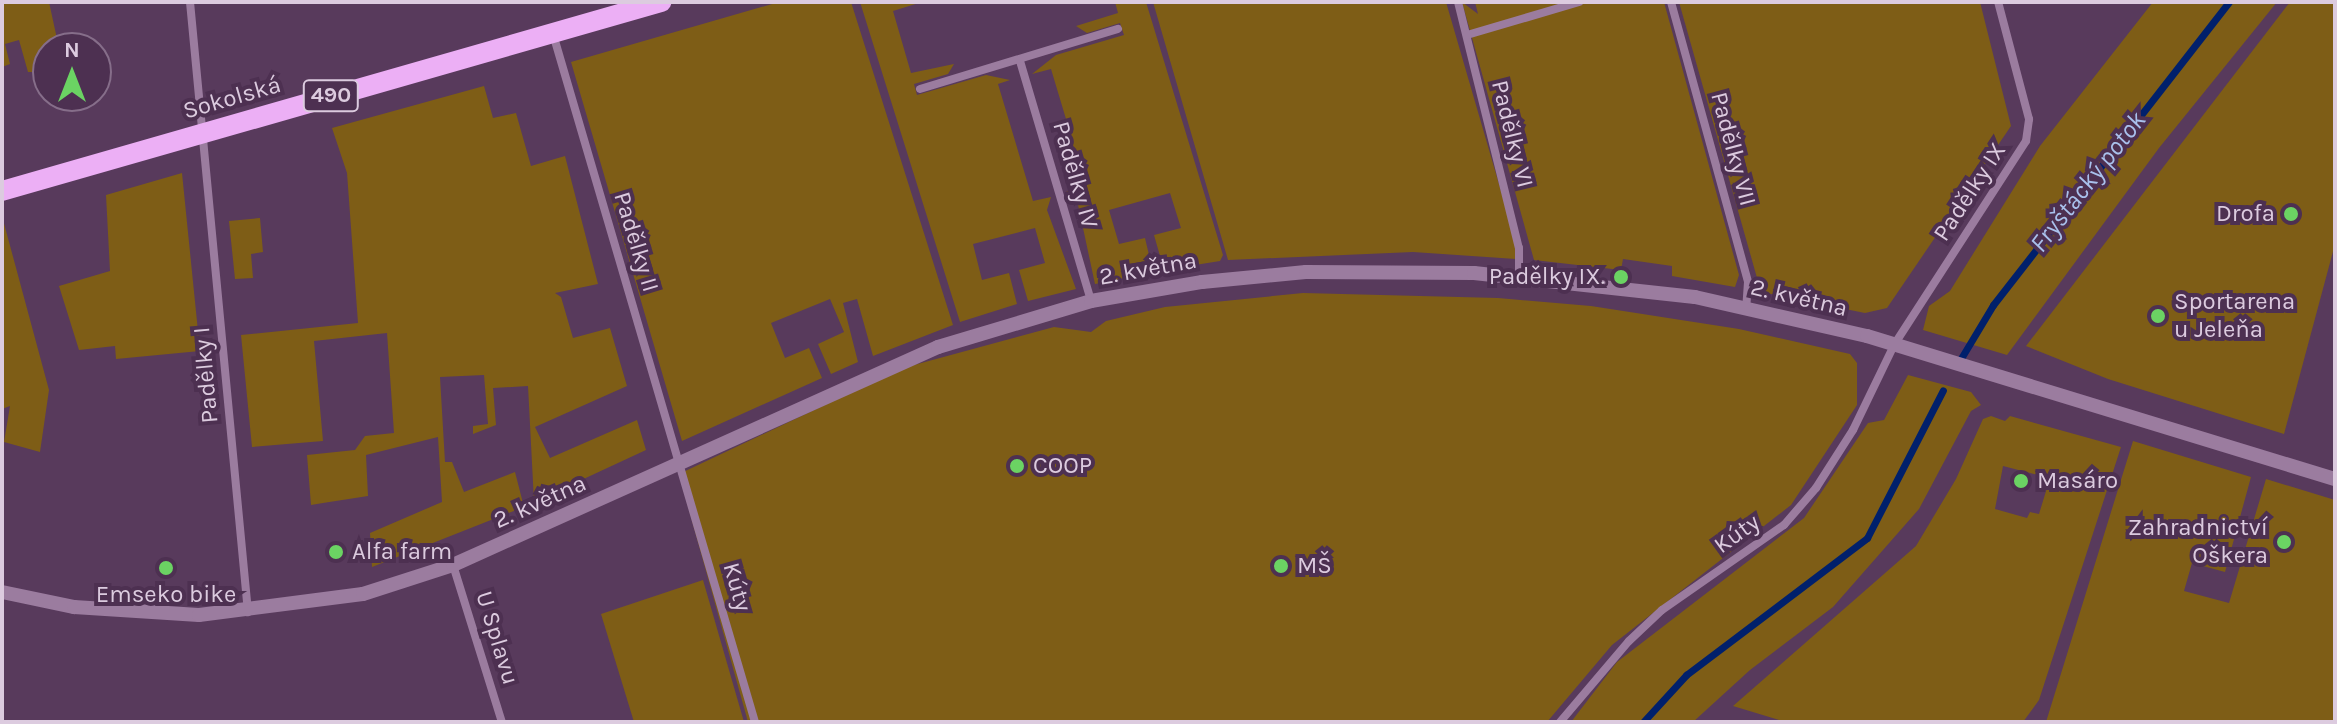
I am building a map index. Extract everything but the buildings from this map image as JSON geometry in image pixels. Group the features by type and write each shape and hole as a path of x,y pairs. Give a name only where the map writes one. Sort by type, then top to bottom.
{"main road":[{"name":"Sokolská","path":"2,191 661,2"}],"street":[{"name":"Padělky I","path":"190,2 248,612"},
{"name":"Padělky VI","path":"1458,2 1519,248 1519,277"},
{"path":"1467,35 1579,2"},
{"name":"Padělky VII","path":"1671,2 1748,282 1746,308"},
{"name":"Padělky IX","path":"1894,345 2029,133 1998,2"},
{"path":"920,89 1118,29"},
{"name":"Padělky II","path":"553,33 679,463"},
{"name":"Padělky IV","path":"1020,61 1091,301"},
{"name":"2. května","path":"2,592 138,613 248,612 363,594 453,565 885,367 1091,301 1292,273 1375,270 1519,277 1746,308 1894,345 1996,379 2335,479"},
{"name":"Kúty","path":"1560,722 1629,641 1662,610 1762,542 1804,504 1853,430 1894,345"},
{"name":"Kúty","path":"679,463 755,722"},
{"name":"U Splavu","path":"453,565 502,722"}],"shaded area":[{"path":"2,2 49,2 56,32 32,32 32,72 28,72 19,40 5,44 10,64 2,67"},
{"path":"779,2 851,2 953,325 873,356 857,299 843,303 858,362 831,374 818,344 844,332 830,299 771,323 785,358 809,348 822,378 682,441 571,62"},
{"path":"860,2 922,2 893,11 911,73 954,64 948,74 914,84 917,95 986,75 1010,80 998,84 1033,201 1051,197 1047,210 1076,289 1028,301 1019,270 1045,263 1035,228 973,244 982,280 1009,273 1017,304 960,322"},
{"path":"1115,2 1146,2 1223,255 1220,261 1164,270 1154,235 1181,228 1170,193 1109,210 1119,244 1145,238 1153,272 1095,284 1077,200 1066,192 1085,185 1067,125 1054,129 1053,123 1066,119 1051,69 1032,74 1056,55 1124,35 1120,23 1087,33 1076,26 1118,13"},
{"path":"1153,2 1446,2 1519,253 1516,259 1413,252 1228,260"},
{"path":"1462,2 1478,14 1475,2 1664,2 1739,275 1735,287 1672,276 1672,266 1623,259 1621,270 1534,260"},
{"path":"1679,2 1980,2 2011,126 1887,308 1865,313 1761,292"},
{"path":"2153,2 2277,2 2159,148 2007,355 1923,330 1929,306 1950,291 2040,146"},
{"path":"2290,2 2335,2 2335,244 2284,434 2108,379 2026,346"},
{"path":"484,86 493,118 516,113 531,166 565,156 598,284 555,293 561,297 573,338 610,328 627,386 535,427 550,458 637,420 646,450 534,502 528,386 493,388 496,425 473,434 473,426 488,424 484,375 440,377 445,462 452,462 464,492 515,472 524,507 372,567 370,533 442,502 438,437 366,455 368,496 311,505 307,455 355,450 365,436 394,433 387,333 314,341 323,441 252,447 241,335 358,323 347,173 332,128"},
{"path":"182,173 200,351 116,359 115,346 79,350 59,286 110,271 106,195"},
{"path":"2,216 49,390 40,452 4,442 10,406 2,409"},
{"path":"260,218 263,252 251,254 253,278 235,279 229,221"},
{"path":"1303,293 1498,298 1591,306 1739,329 1850,354 1857,363 1857,405 1791,505 1612,645 1547,722 748,722 679,474 903,368 1054,327 1091,332 1106,321 1165,307"},
{"path":"1908,375 1971,392 1981,405 1971,411 1919,509 1833,607 1750,670 1693,722 1571,722 1617,662 1804,518 1868,423 1884,420"},
{"path":"1991,416 2005,421 2010,416 2121,447 2039,700 2023,722 1786,722 1733,706 1916,546 1956,479 1983,419","holes":["2003,466 2050,478 2039,514 2030,512 2027,518 1995,509"]},
{"path":"2133,441 2251,477 2225,572 2192,563 2184,591 2229,603 2266,479 2335,500 2335,722 2046,722"},
{"path":"703,580 744,722 634,722 601,614"}],"waterway":[{"name":"Fryštácký potok","path":"1957,365 1993,305 2229,2"},
{"name":"Fryštácký potok","path":"1643,722 1686,675 1867,538 1943,390"}],"place":[{"name":"Drofa","path":"2291,214"},
{"name":"Padělky IX.","path":"1621,277"},
{"name":"Sportarena u Jeleňa","path":"2158,316"},
{"name":"COOP","path":"1017,466"},
{"name":"Masáro","path":"2021,481"},
{"name":"Zahradnictví Oškera","path":"2284,542"},
{"name":"Alfa farm","path":"336,552"},
{"name":"MŠ","path":"1281,566"},
{"name":"Emseko bike","path":"166,568"}]}
